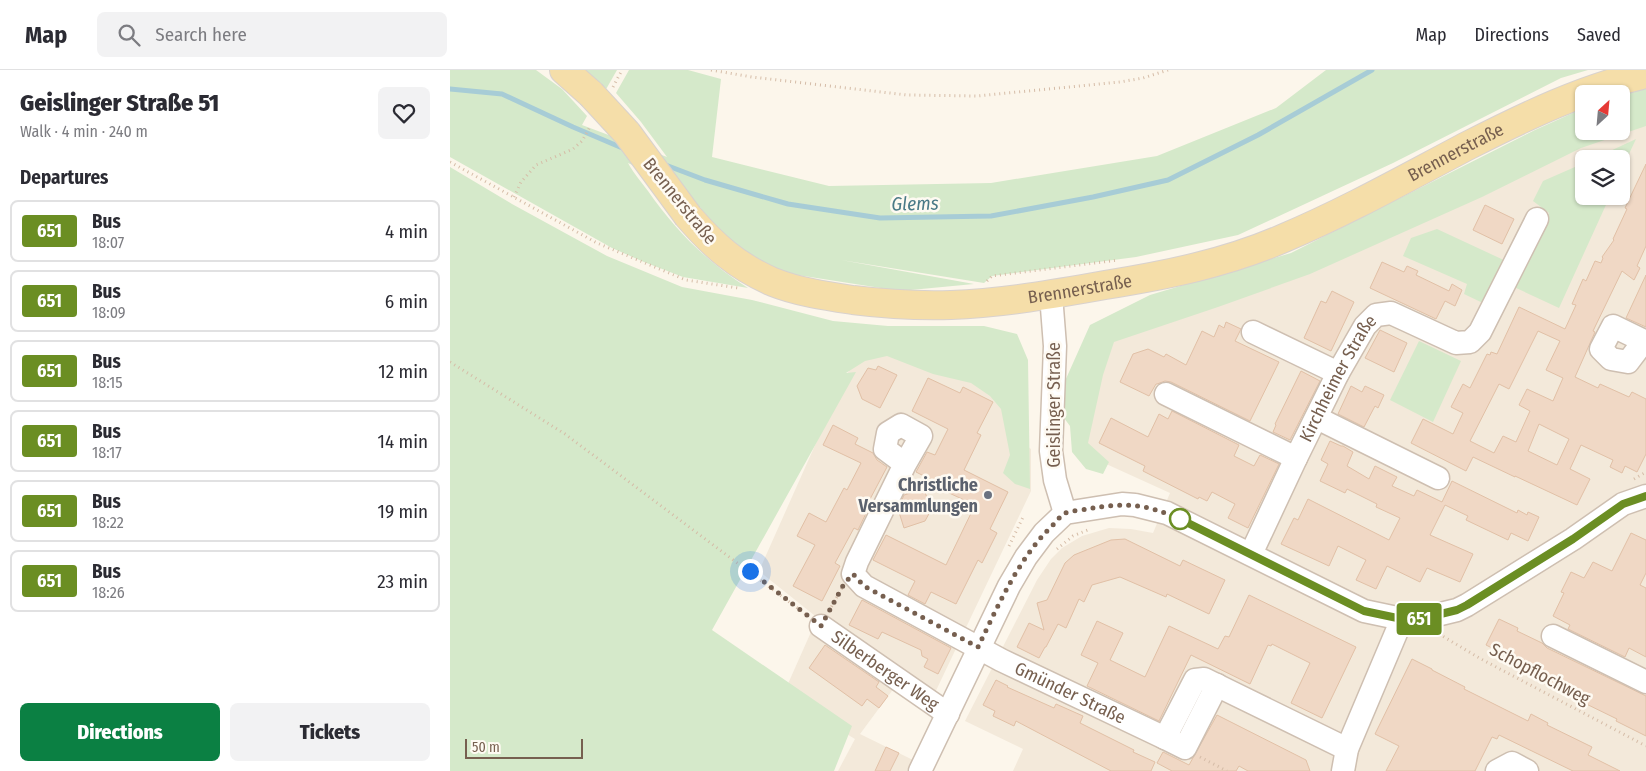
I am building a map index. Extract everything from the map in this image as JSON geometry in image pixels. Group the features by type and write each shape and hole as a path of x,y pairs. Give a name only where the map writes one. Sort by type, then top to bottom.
{"main road":[{"name":"Brennerstraße","path":"564,70 591,94 627,134 708,240 744,268 774,282 804,292 845,299 951,305 1051,295 1187,270 1237,256 1284,238 1338,213 1554,104 1599,86 1646,74"}],"street":[{"name":"Kirchheimer Straße","path":"1251,554 1338,373 1365,326 1376,315 1391,313 1456,343 1470,342 1480,332 1537,219"},
{"name":"Geislinger Straße","path":"1051,295 1055,346 1051,451 1055,480 1065,514"},
{"path":"1253,332 1338,373"},
{"path":"1166,394 1296,458"},
{"path":"1317,418 1438,478"},
{"path":"853,574 857,562 906,464"},
{"path":"920,771 1009,586 1026,557 1044,533 1065,514 1122,504 1135,505 1166,513 1364,611 1438,628 1457,610 1573,539 1623,504 1638,489"},
{"name":"Gmünder Straße","path":"853,574 864,586 1001,660 1185,748"},
{"path":"1165,738 1195,680 1204,679 1345,760 1402,619"},
{"name":"Silberberger Weg","path":"821,626 948,714"},
{"path":"1553,636 1646,682"},
{"path":"1185,748 1217,685"},
{"path":"1497,771 1512,763 1528,771"}],"path":[{"path":"711,70 907,94 976,96 1120,82 1143,78 1168,70"},
{"path":"450,162 514,197 521,182 536,165 573,150 582,141 590,126"},
{"path":"984,302 984,284 992,276 1127,258"},
{"path":"450,362 565,434 821,626 844,584 853,574"},
{"path":"1638,489 1646,472"},
{"path":"1052,552 1073,536 1094,528"},
{"name":"Schopflochweg","path":"1438,628 1482,659 1646,746"},
{"path":"1185,748 1227,771"}],"shaded area":[{"path":"1646,116 1646,771 1013,771 1023,749 965,721 1037,580 1051,559 1062,548 1082,536 1109,528 1153,533 1170,493 1082,453 1109,340 1583,140 1630,140 1630,126"},
{"path":"868,336 997,365 1019,441 1031,449 1031,491 932,699 819,619 759,571 845,378"},
{"path":"815,623 897,684 860,734 913,760 907,771 838,771 855,739 817,716 787,686"}],"green space":[{"path":"450,70 536,70 562,89 587,116 582,125 667,157 616,93 629,70 688,70 721,79 712,157 829,186 991,183 1157,156 1276,108 1326,70 1588,70 1561,78 1393,163 1238,235 1136,257 992,276 984,283 841,260 974,284 900,291 791,274 737,252 684,188 628,163 659,206 693,245 719,268 748,288 683,277 612,248 450,157"},
{"path":"582,70 617,70 605,91"},
{"path":"1646,89 1646,126 1630,131 1630,93"},
{"path":"1575,112 1575,140 1605,140 1575,150 1482,197 1310,274 1114,342 1103,375 1088,443 1109,462 1103,474 1086,469 1072,452 1070,426 1061,414 1065,381 1090,325 1150,295 1291,253 1535,130"},
{"path":"1636,139 1630,152 1630,150 1612,150"},
{"path":"450,167 512,204 607,256 682,287 752,300 833,321 888,326 984,326 1017,334 1028,360 1030,489 1015,484 1003,473 1010,455 1001,409 990,396 971,383 933,374 887,356 865,361 846,373 856,372 712,630 852,726 834,771 450,771"},
{"path":"1575,167 1575,205 1606,205 1559,308 1514,287 1549,213 1533,201 1543,181"},
{"path":"1437,229 1508,262 1487,305 1464,294 1467,284 1403,256 1411,238"},
{"path":"1419,341 1461,361 1433,422 1390,400"}],"building":[{"path":"1646,164 1646,246 1637,266 1640,268 1634,280 1622,271 1593,331 1595,332 1575,377 1598,388 1600,384 1629,397 1632,392 1646,399 1646,454 1637,472 1625,466 1622,473 1610,467 1613,460 1581,445 1570,469 1590,479 1577,505 1473,457 1466,471 1411,443 1423,419 1453,434 1463,413 1451,407 1463,384 1470,388 1487,354 1490,355 1491,352 1497,354 1519,307 1565,329 1576,305 1572,304 1583,279 1586,281 1595,261 1601,263 1602,257 1614,240 1627,209 1625,208 1626,205 1630,205 1630,198","holes":["1538,331 1560,341 1546,370 1563,378 1553,401 1527,389 1519,405 1530,411 1516,442 1503,436 1494,453 1470,441 1499,384 1509,389","1539,424 1569,439 1557,465 1528,451"]},
{"path":"1485,205 1514,219 1502,244 1473,230"},
{"path":"1382,262 1404,272 1407,266 1418,271 1416,275 1449,291 1452,284 1462,290 1455,306 1445,301 1436,319 1370,288"},
{"path":"1646,275 1646,327 1626,318"},
{"path":"1332,291 1354,302 1331,351 1304,338 1321,301 1326,303"},
{"path":"1226,322 1241,329 1235,341 1279,362 1250,421 1171,382 1165,381 1156,384 1149,396 1120,382 1133,354 1148,349 1164,357 1166,354 1186,365 1202,331 1214,337 1219,325 1224,328"},
{"path":"1380,330 1407,343 1394,372 1365,358"},
{"path":"878,366 897,375 880,408 862,399 857,386 868,368 876,370"},
{"path":"1301,371 1320,381 1290,440 1273,432 1275,424"},
{"path":"928,378 960,393 963,387 993,402 977,433 981,435 964,470 1008,492 990,529 997,533 982,563 978,560 956,604 931,592 925,604 908,595 915,581 873,560 886,535 946,565 975,505 934,486 940,484 916,472 927,452 935,455 948,429 912,411"},
{"path":"1351,386 1362,392 1365,386 1384,395 1378,408 1375,406 1364,427 1338,414"},
{"path":"1172,411 1239,445 1234,456 1254,466 1260,455 1279,464 1248,528 1228,518 1235,504 1212,492 1207,501 1199,497 1198,499 1143,471 1145,466 1099,443 1111,418 1148,437 1159,414 1168,419"},
{"path":"833,425 858,438 855,444 873,453 877,460 887,467 869,501 871,503 858,530 854,528 835,563 840,566 822,601 793,586 815,545 797,536 809,513 826,522 844,488 847,490 861,463 823,445"},
{"path":"1330,441 1353,452 1347,466 1369,479 1375,466 1397,477 1392,486 1414,496 1417,490 1442,502 1452,481 1517,513 1518,510 1527,515 1528,512 1539,517 1528,541 1511,533 1508,540 1466,520 1468,516 1445,505 1430,535 1473,554 1460,582 1427,568 1420,582 1387,566 1376,589 1356,580 1366,560 1338,546 1329,566 1281,544 1294,518 1298,520 1308,499 1389,540 1400,518 1376,507 1377,504 1347,489 1345,493 1320,481 1328,464 1321,460"},
{"path":"924,489 931,510 925,521 904,528 898,509 904,495"},
{"path":"1631,533 1646,540 1646,573 1640,585 1646,588 1646,657 1629,648 1625,657 1568,629 1570,625 1553,616 1564,593 1561,592 1571,572 1584,578 1593,562 1612,571"},
{"path":"1125,539 1180,566 1183,560 1225,580 1209,614 1167,594 1166,597 1120,577 1092,585 1084,602 1079,599 1066,628 1058,624 1039,658 1017,647 1029,623 1044,630 1037,603 1047,600 1065,563 1074,555 1111,540"},
{"path":"1249,595 1356,647 1322,718 1291,703 1310,663 1272,644 1271,646 1268,645 1250,684 1191,655 1159,721 1087,686 1098,663 1081,655 1097,621 1123,633 1110,660 1145,677 1169,626 1218,649 1225,636 1229,637"},
{"path":"862,600 951,648 938,674 924,667 928,659 922,656 921,650 882,632 878,639 849,625"},
{"path":"1499,619 1518,628 1517,631 1542,643 1547,648 1646,696 1646,736 1616,721 1617,719 1531,677 1534,669 1486,645"},
{"path":"825,645 879,682 876,687 888,696 879,708 867,699 862,706 809,668"},
{"path":"1412,659 1465,687 1464,689 1528,721 1531,714 1548,723 1547,725 1592,747 1588,755 1620,771 1573,771 1499,735 1497,739 1492,737 1475,771 1386,771 1399,746 1375,734"},
{"path":"996,680 1007,687 1054,708 1056,704 1083,716 1080,723 1155,762 1151,771 1111,771 1016,721 1014,726 993,716 995,711 983,705"},
{"path":"1217,715 1306,760 1310,771 1248,771 1239,766 1236,771 1172,771 1157,763 1163,752 1189,765"},
{"path":"886,747 899,753 890,771 875,771"}],"waterway":[{"name":"Glems","path":"663,164 705,180 788,204 880,218 991,216 1093,197 1168,180 1258,135 1372,70"},
{"name":"Glems","path":"450,89 502,94 627,150"}],"bus line":[{"name":"651","path":"1180,519 1364,611 1402,619 1420,619 1437,616 1467,605 1573,539 1623,504 1646,496"}],"place":[{"name":"Christliche Versammlungen","path":"988,495"}],"route":[{"path":"750,571 821,626 844,584 853,574 864,586 978,647 1026,557 1044,533 1065,514 1122,504 1135,505 1166,513 1180,519"}]}
